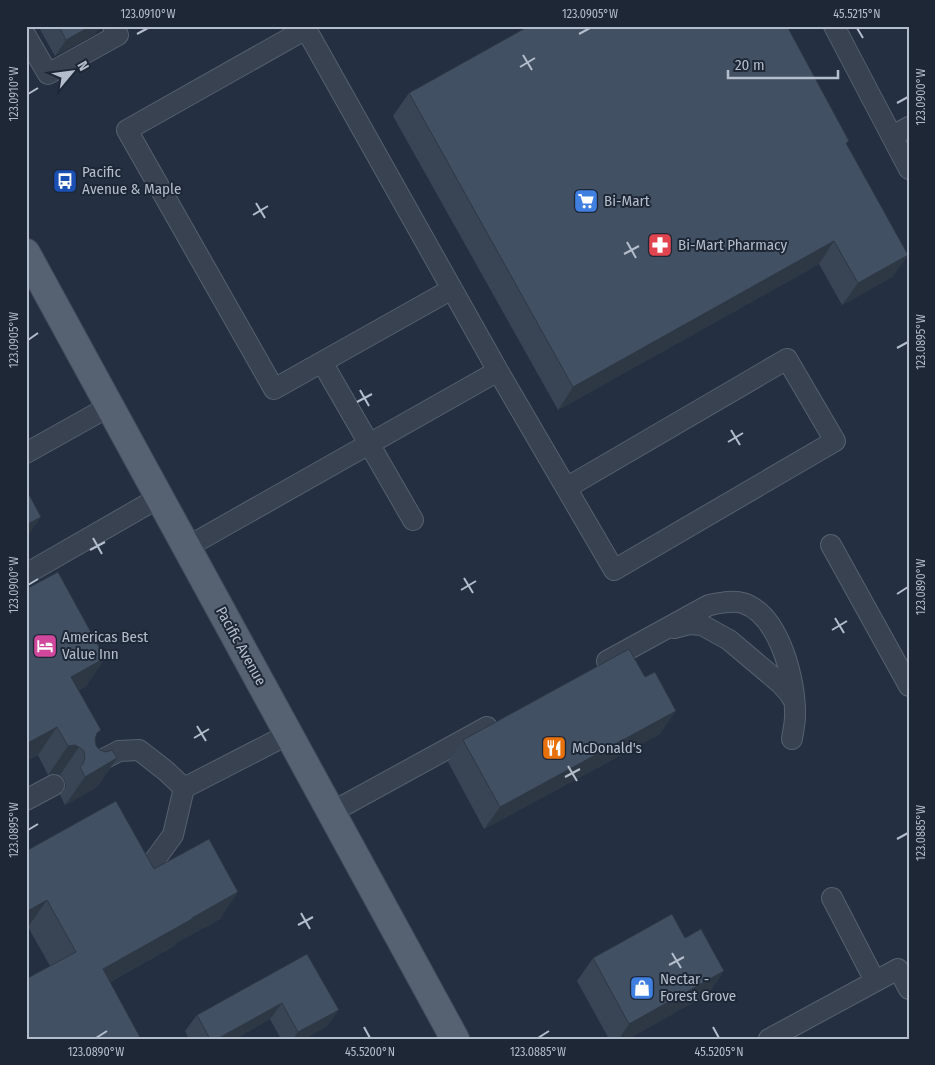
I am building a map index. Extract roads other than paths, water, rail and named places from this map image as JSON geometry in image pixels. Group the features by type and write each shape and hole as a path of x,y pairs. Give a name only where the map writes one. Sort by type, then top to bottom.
{"main road":[{"name":"Pacific Avenue","path":"26,253 455,1039"}],"lane":[{"path":"26,36 48,74 118,35 113,26"},
{"path":"834,26 900,132 909,169"},
{"path":"452,289 274,389 127,130 309,28 498,371 566,488 614,570 835,441 787,359 566,488"},
{"path":"322,362 413,520"},
{"path":"187,547 498,371"},
{"path":"26,453 110,406"},
{"path":"26,574 160,497"},
{"path":"830,545 907,678"},
{"path":"594,668 709,605 726,602 743,603 758,611 771,625 781,644 793,685 795,717 792,739"},
{"path":"663,630 689,624 702,625 729,640 780,683 789,693 794,703"},
{"path":"332,812 500,720"},
{"path":"137,874 154,861 173,835 184,788 289,734"},
{"path":"87,768 119,751 139,750 184,788"},
{"path":"26,800 54,785"},
{"path":"832,898 875,981"},
{"path":"769,1039 898,969 909,989"}],"place":[{"name":"Pacific Avenue & Maple","path":"65,181"},
{"name":"Bi-Mart","path":"586,201"},
{"name":"Bi-Mart Pharmacy","path":"660,245"},
{"name":"Americas Best Value Inn","path":"45,646"},
{"name":"McDonald's","path":"554,748"},
{"name":"Nectar - Forest Grove","path":"642,988"}]}
